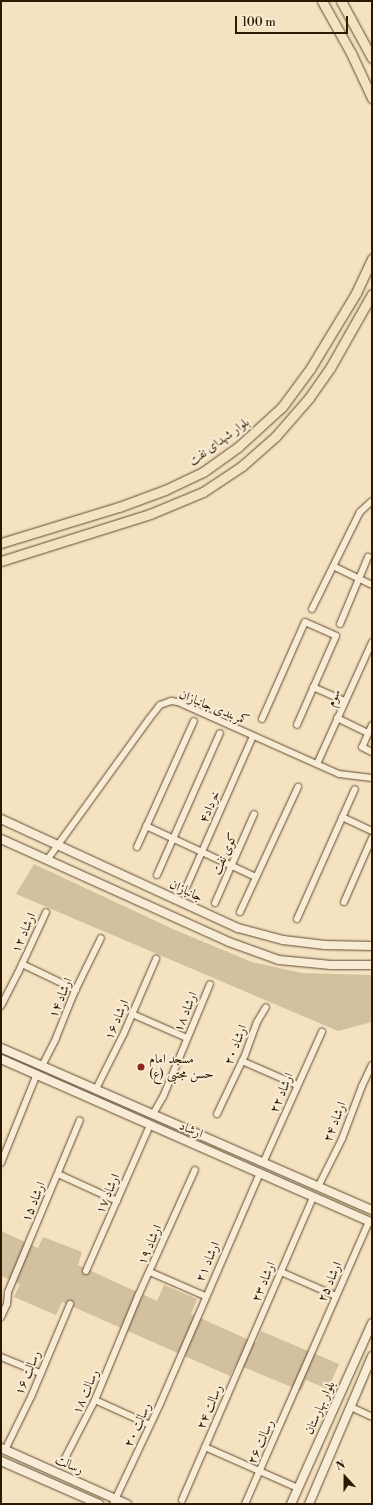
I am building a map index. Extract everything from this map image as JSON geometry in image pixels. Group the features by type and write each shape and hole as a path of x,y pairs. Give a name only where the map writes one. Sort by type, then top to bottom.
{"main road":[{"path":"322,1 351,53 372,98"},
{"path":"341,1 372,58"},
{"name":"بلوار شهدای نفت","path":"1,543 119,507 165,490 203,472 238,447 282,407 310,369 356,293 372,259"},
{"path":"1,561 150,514 203,492 242,466 275,437 309,398 330,368 372,294"}],"street":[{"path":"312,609 360,512 372,501"},
{"path":"340,624 368,557"},
{"path":"334,567 372,585"},
{"path":"262,719 305,622 336,636 297,725"},
{"name":"سوم","path":"317,764 372,642"},
{"path":"313,688 345,701"},
{"name":"کمربندی جانبازان","path":"47,860 57,844 160,705 171,701 178,702 339,774 372,778"},
{"path":"337,718 368,733"},
{"path":"137,847 194,721"},
{"path":"372,725 362,747 372,752"},
{"path":"157,875 220,733"},
{"name":"خرداد۴","path":"186,888 254,736"},
{"path":"240,912 298,786"},
{"path":"298,919 355,789"},
{"name":"کوی نفت","path":"215,904 254,814"},
{"path":"342,817 372,831"},
{"name":"جانبازان","path":"1,819 238,928 283,940 317,944 372,946"},
{"path":"146,826 256,877"},
{"path":"344,902 372,838"},
{"path":"1,839 229,942 279,960 331,965 372,965"},
{"name":"ارشاد ۱۲","path":"1,1006 46,912"},
{"name":"ارشاد ۱۴","path":"42,1066 101,938"},
{"name":"ارشاد ۱۶","path":"96,1089 132,1014 156,959"},
{"path":"22,964 76,990"},
{"name":"ارشاد ۱۸","path":"153,1114 163,1098 210,984"},
{"name":"ارشاد ۲۰","path":"216,1114 242,1061 257,1022 266,1007"},
{"path":"132,1014 187,1038"},
{"name":"ارشاد ۲۲","path":"263,1162 322,1032"},
{"name":"ارشاد","path":"1,1048 372,1210"},
{"path":"12,1063 16,1054"},
{"name":"ارشاد","path":"1,1059 370,1223"},
{"path":"242,1061 297,1085"},
{"name":"ارشاد ۲۴","path":"318,1187 342,1139 362,1086 370,1074 372,1065"},
{"path":"1,1163 4,1149 37,1074"},
{"path":"120,1111 124,1101"},
{"name":"ارشاد ۱۵","path":"1,1317 7,1304 8,1292 80,1120"},
{"name":"ارشاد ۱۷","path":"86,1271 150,1125"},
{"name":"ارشاد ۱۹","path":"124,1328 195,1170"},
{"name":"ارشاد ۲۱","path":"179,1360 205,1296 260,1173"},
{"path":"58,1174 117,1201"},
{"path":"313,1197 318,1187"},
{"name":"ارشاد ۲۳","path":"236,1376 313,1197"},
{"name":"ارشاد ۲۵","path":"296,1388 370,1223"},
{"path":"150,1272 205,1296"},
{"path":"281,1272 336,1296"},
{"name":"رسالت ۱۶","path":"3,1449 31,1397 70,1304"},
{"name":"بلوار بهارستان","path":"291,1504 372,1322"},
{"name":"رسالت ۱۸","path":"63,1462 95,1400 124,1328"},
{"path":"309,1504 372,1356"},
{"path":"1,1357 40,1373"},
{"name":"رسالت ٢٠","path":"115,1501 179,1360"},
{"name":"رسالت ۲۴","path":"182,1500 236,1376"},
{"name":"رسالت ۲۶","path":"245,1504 296,1388"},
{"path":"95,1400 150,1425"},
{"path":"351,1407 372,1417"},
{"path":"205,1448 298,1488"},
{"name":"رسالت","path":"3,1449 115,1501 128,1504"},
{"path":"18,1468 22,1458"},
{"name":"رسالت","path":"1,1462 99,1504"}],"shaded area":[{"path":"34,864 175,930 252,962 302,973 372,975 372,1022 338,1031 16,894"},
{"path":"1,1231 38,1248 43,1237 82,1252 78,1265 157,1301 164,1285 197,1299 191,1314 256,1343 261,1331 339,1364 328,1389 306,1380 301,1391 236,1364 230,1376 62,1302 56,1315 14,1297 20,1284 1,1276"}],"place":[{"name":"مسجد امام حسن مجتبی (ع)","path":"141,1067"}]}
